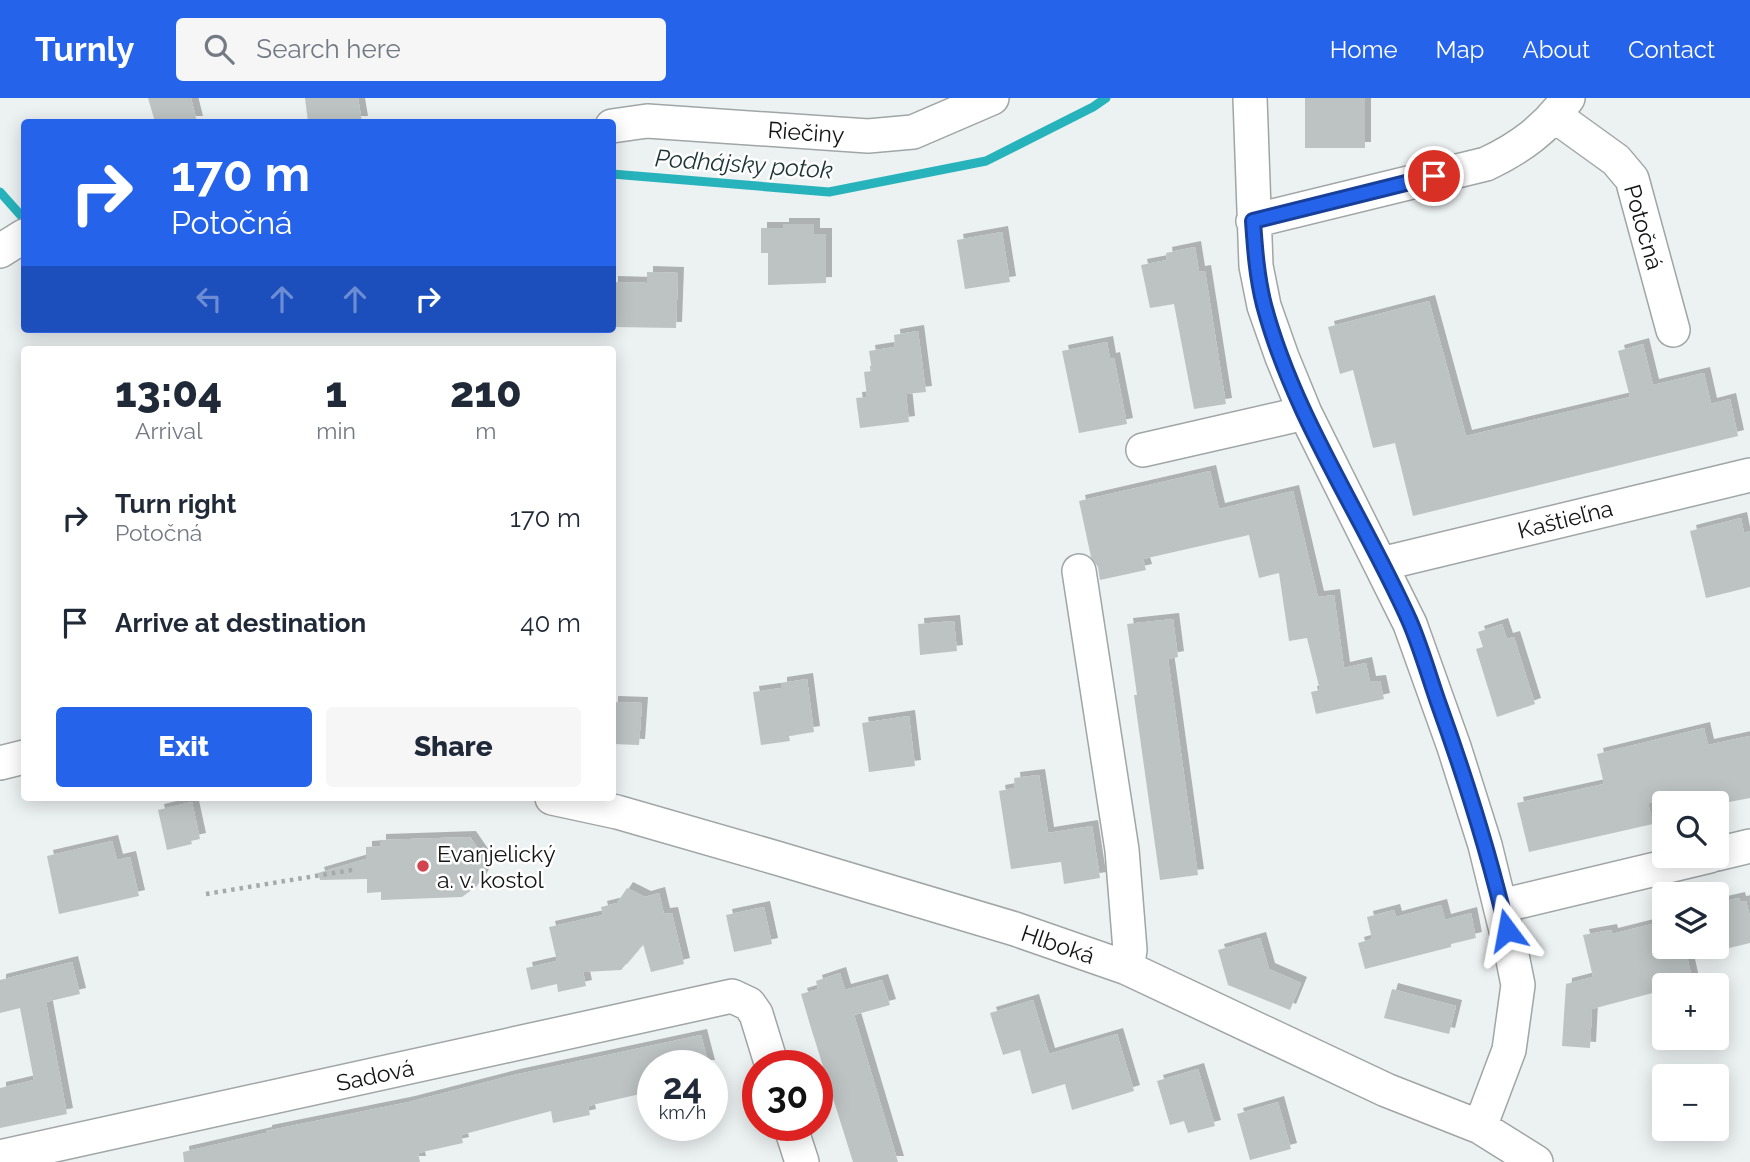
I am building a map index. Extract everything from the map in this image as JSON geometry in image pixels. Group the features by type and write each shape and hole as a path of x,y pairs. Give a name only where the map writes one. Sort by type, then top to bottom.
{"street":[{"name":"Riečiny","path":"616,125 647,121 867,136 913,132 992,98"},
{"path":"1250,98 1256,266 1265,306 1282,357 1306,413 1410,624 1454,747 1501,906 1518,985 1509,1051 1480,1127"},
{"name":"Potočná","path":"1253,221 1486,164 1513,151 1535,136 1561,107 1632,179 1673,330"},
{"path":"0,251 21,238"},
{"path":"1143,450 1306,413"},
{"name":"Kaštieľna","path":"1381,564 1750,475"},
{"path":"1079,571 1122,850 1130,950 1127,968"},
{"path":"0,763 21,758"},
{"name":"Hlboká","path":"566,801 617,812 780,859 1015,929 1127,968 1386,1090 1480,1127 1536,1162"},
{"path":"1729,851 1750,846"},
{"path":"1501,906 1660,868"},
{"name":"Sadová","path":"0,1157 732,996 749,1004 756,1014 767,1050"},
{"path":"795,1141 802,1162"}],"path":[{"path":"206,894 352,870"}],"building":[{"path":"148,98 191,98 196,119 154,119"},
{"path":"305,98 358,98 362,119 308,119"},
{"path":"1305,98 1365,98 1365,148 1305,148"},
{"path":"783,224 814,224 814,234 826,234 826,283 768,285 768,253 761,253 761,228 783,228"},
{"path":"1002,232 1010,282 965,289 957,240"},
{"path":"1195,247 1199,272 1205,271 1226,404 1194,409 1174,304 1150,308 1141,265 1167,260 1166,253"},
{"path":"647,272 678,273 676,328 616,327 616,282 647,283"},
{"path":"1429,301 1466,436 1630,397 1618,351 1643,344 1653,385 1704,373 1711,404 1730,399 1738,436 1413,516 1395,443 1373,448 1353,370 1340,374 1328,327"},
{"path":"918,331 926,392 906,394 909,422 860,428 856,398 867,397 864,372 872,371 869,351 895,347 894,335"},
{"path":"1107,342 1110,359 1114,358 1127,424 1079,433 1062,351"},
{"path":"1210,471 1219,509 1293,491 1318,597 1334,595 1344,668 1366,663 1370,682 1380,681 1384,699 1316,714 1311,692 1320,690 1307,638 1289,641 1279,573 1259,578 1249,535 1143,559 1146,570 1100,580 1098,567 1091,557 1079,501"},
{"path":"1741,518 1744,533 1750,531 1750,587 1706,598 1690,531"},
{"path":"1173,619 1178,657 1168,659 1198,875 1160,880 1134,695 1137,695 1127,624"},
{"path":"954,621 957,651 920,655 918,624"},
{"path":"1502,624 1507,639 1514,637 1535,704 1497,717 1476,649 1483,647 1478,632"},
{"path":"807,679 814,732 789,736 790,741 761,745 753,692 781,688 781,683"},
{"path":"616,702 642,703 639,745 616,744"},
{"path":"909,716 915,766 869,772 862,723"},
{"path":"1704,728 1708,745 1750,736 1750,798 1729,802 1729,791 1652,791 1652,803 1648,803 1652,824 1529,852 1517,803 1604,784 1597,754"},
{"path":"1039,775 1048,833 1092,826 1100,878 1064,884 1061,862 1011,869 999,791 1015,788 1014,778"},
{"path":"192,802 200,839 191,841 192,844 167,850 158,810"},
{"name":"Evanjelický a. v. kostol","path":"470,837 483,856 484,873 477,886 462,897 381,900 381,892 367,893 367,879 320,880 318,873 366,859 366,847 380,846 380,840"},
{"path":"112,841 117,860 130,857 139,896 59,914 47,856"},
{"path":"627,888 645,897 659,893 664,914 672,913 684,964 651,972 643,944 621,970 583,972 586,986 558,992 557,984 531,990 526,968 557,961 549,927 603,915 601,907 617,903"},
{"path":"1739,898 1740,902 1746,901 1750,917 1750,943 1729,948 1729,900"},
{"path":"1441,905 1445,920 1471,913 1476,938 1365,969 1358,943 1372,939 1367,917 1394,910 1396,917"},
{"path":"764,907 772,944 734,952 726,915"},
{"path":"1652,924 1652,959 1688,959 1691,973 1652,973 1652,993 1592,1009 1590,1048 1562,1046 1566,984 1593,977 1583,935 1611,930 1612,934"},
{"path":"1260,938 1269,969 1301,983 1290,1010 1228,985 1218,950"},
{"path":"72,962 80,994 46,1002 67,1114 0,1128 0,1088 34,1080 20,1008 0,1013 0,980"},
{"path":"840,973 845,990 882,980 890,1005 854,1015 898,1162 853,1162 833,1098 833,1050 818,1050 801,994 818,989 816,981"},
{"path":"1392,989 1456,1006 1449,1034 1384,1018"},
{"path":"1033,1000 1049,1054 1117,1034 1134,1091 1072,1110 1065,1084 1032,1094 1020,1050 1003,1055 990,1013"},
{"path":"701,1035 705,1050 637,1050 637,1095 588,1106 590,1115 553,1123 551,1111 461,1135 463,1143 418,1153 420,1162 184,1162 183,1152 266,1131 409,1102 514,1075"},
{"path":"1198,1069 1215,1126 1188,1133 1184,1121 1170,1125 1157,1081"},
{"path":"1278,1102 1291,1149 1250,1160 1237,1114"}],"waterway":[{"name":"Podhájsky potok","path":"616,174 829,192 986,161 1106,98"},
{"name":"Podhájsky potok","path":"0,192 21,216"}],"place":[{"name":"Evanjelický a. v. kostol","path":"423,866"}],"route":[{"path":"1434,176 1253,221 1256,266 1265,306 1282,357 1306,413 1330,467 1410,624 1454,747 1485,845 1507,930"}]}
